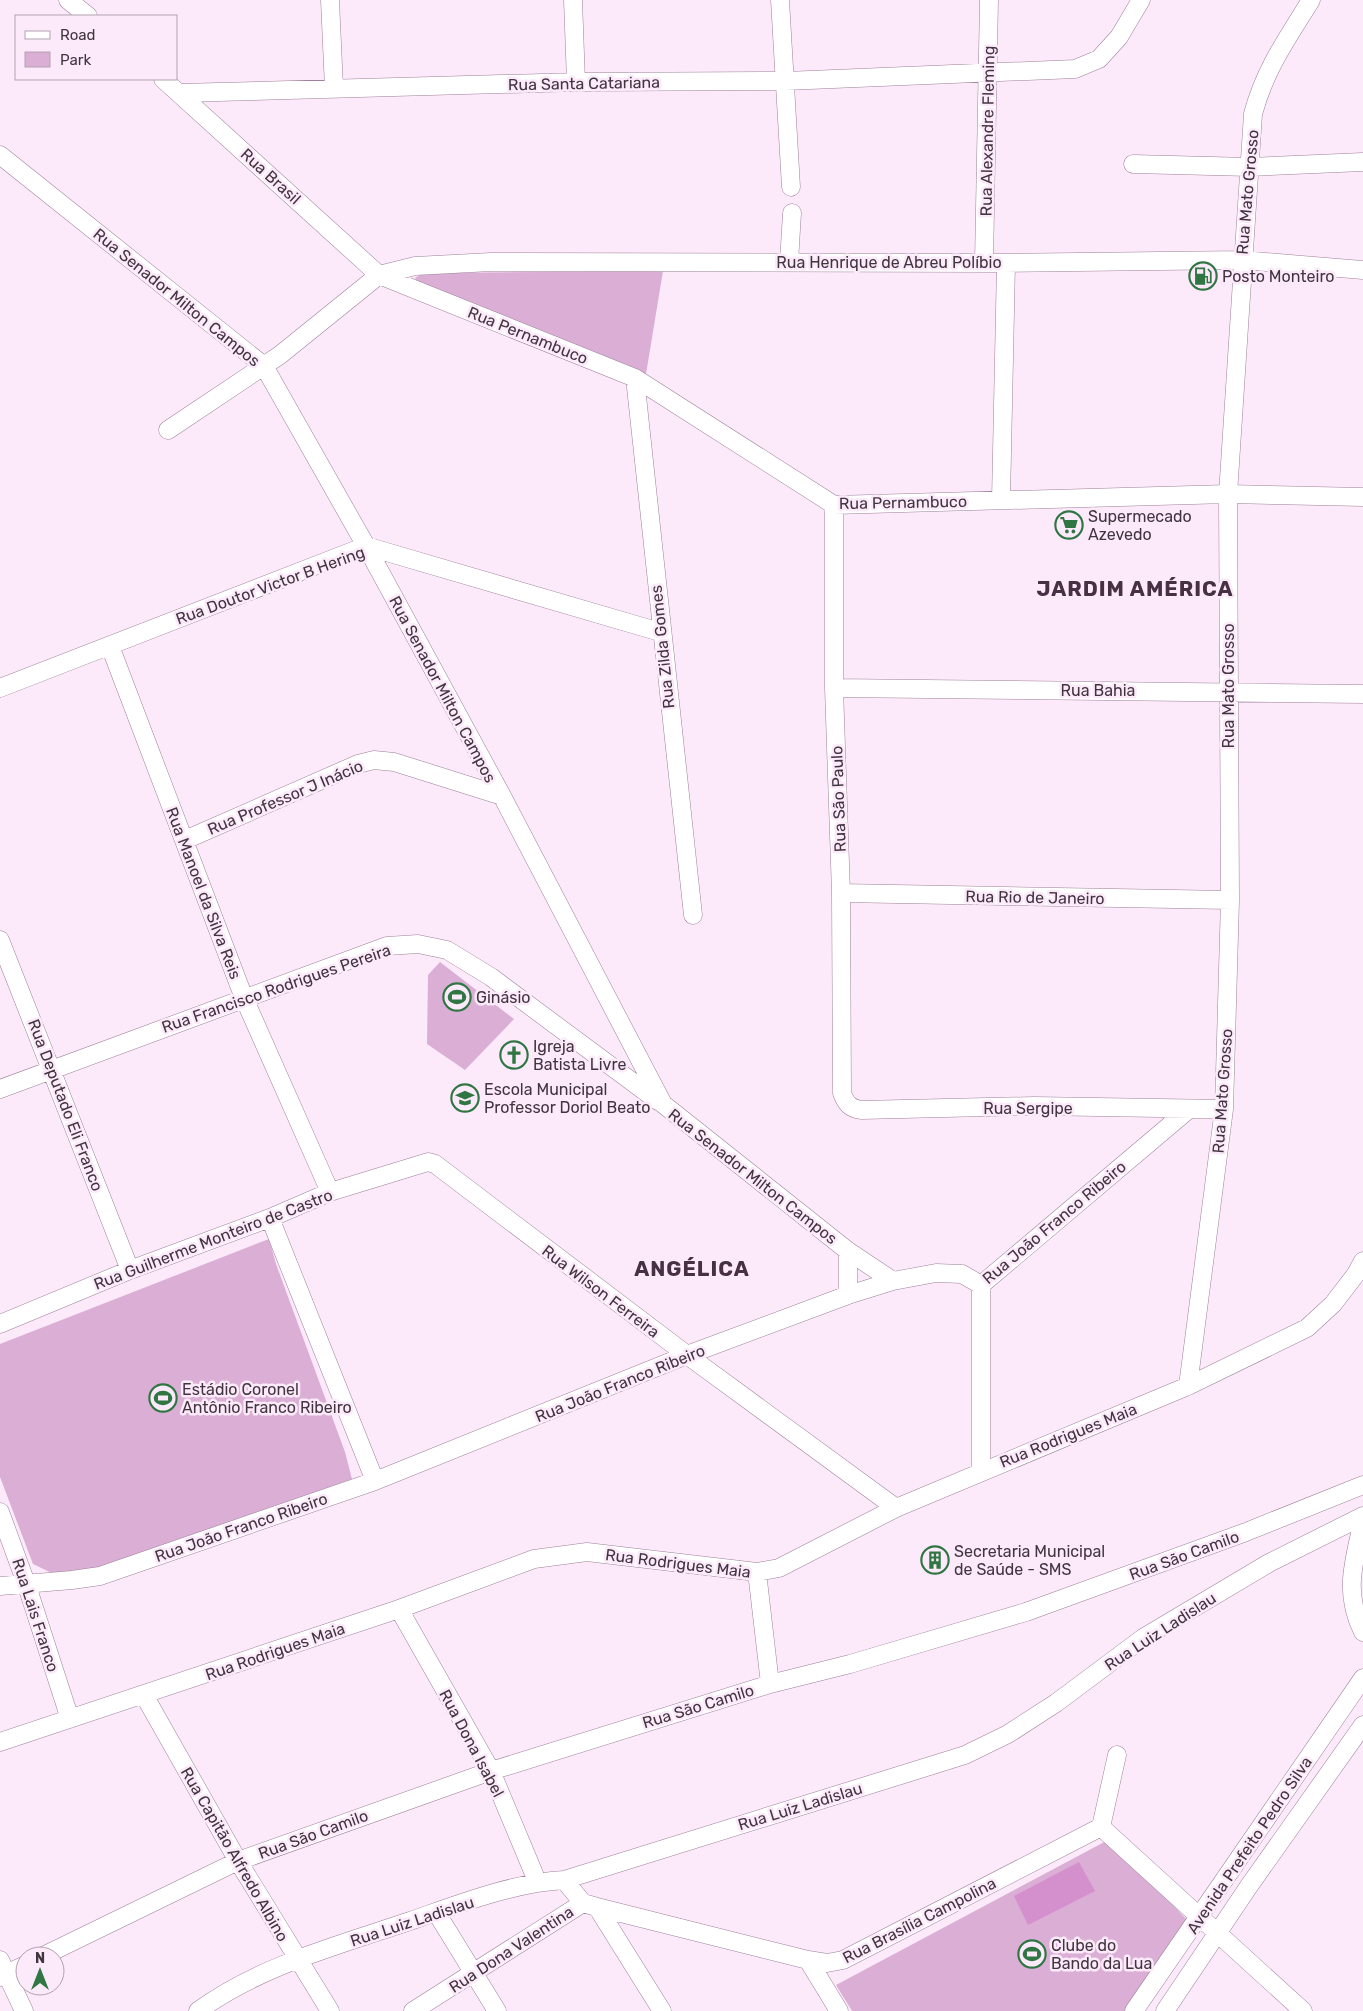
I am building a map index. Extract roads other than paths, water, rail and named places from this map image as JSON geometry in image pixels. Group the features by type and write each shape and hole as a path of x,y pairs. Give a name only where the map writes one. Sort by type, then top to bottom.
{"street":[{"path":"68,0 87,15"},
{"path":"330,0 334,88"},
{"path":"573,0 576,82"},
{"path":"780,0 791,187"},
{"name":"Rua Alexandre Fleming","path":"984,262 989,0"},
{"name":"Rua Santa Catariana","path":"180,93 576,82 786,81 1075,69 1099,59 1119,37 1141,0"},
{"name":"Rua Mato Grosso","path":"1188,1386 1224,1109 1230,900 1227,692 1228,494 1242,260 1254,114 1260,87 1311,0"},
{"name":"Rua Brasil","path":"164,80 379,275"},
{"name":"Rua Senador Milton Campos","path":"0,155 264,366 366,546 502,796 663,1104 848,1251 893,1281"},
{"path":"1133,164 1250,167 1363,162"},
{"path":"788,262 792,213"},
{"name":"Rua Henrique de Abreu Políbio","path":"379,275 415,266 491,262 1006,263 1242,260 1363,270"},
{"path":"1001,500 1006,263"},
{"path":"168,430 264,366 379,275"},
{"name":"Rua Pernambuco","path":"379,275 635,378 834,505 1228,494 1363,497"},
{"name":"Rua Zilda Gomes","path":"635,378 660,632 693,915"},
{"name":"Rua São Paulo","path":"834,505 834,688 841,894 842,1093"},
{"name":"Rua Doutor Victor B Hering","path":"0,688 366,546 660,632"},
{"name":"Rua Manoel da Silva Reis","path":"110,646 244,998 330,1192"},
{"name":"Rua Bahia","path":"834,688 1363,694"},
{"name":"Rua Professor J Inácio","path":"184,840 358,764 374,760 394,762 502,796"},
{"name":"Rua Rio de Janeiro","path":"841,894 1230,900"},
{"name":"Rua Deputado Eli Franco","path":"0,940 130,1270"},
{"name":"Rua Francisco Rodrigues Pereira","path":"0,1089 52,1068 387,946 418,944 447,950 491,977 663,1104"},
{"name":"Rua Sergipe","path":"842,1093 846,1103 851,1108 861,1110 1034,1106 1188,1110 1224,1109"},
{"name":"Rua João Franco Ribeiro","path":"0,1586 100,1576 375,1481 686,1356 848,1295 893,1281 936,1273 962,1274 981,1286 1188,1110"},
{"name":"Rua Guilherme Monteiro de Castro","path":"0,1324 130,1270 270,1218 330,1192 428,1162"},
{"name":"Rua Wilson Ferreira","path":"428,1162 435,1164 686,1356 896,1508"},
{"path":"270,1218 375,1481"},
{"name":"Rua Senador Milton Campos","path":"848,1251 848,1295"},
{"name":"Rua Rodrigues Maia","path":"0,1742 399,1609 534,1559 587,1552 757,1572 779,1568 896,1508 1188,1386 1307,1328 1333,1304 1356,1274 1363,1261"},
{"path":"981,1286 981,1471"},
{"name":"Rua São Camilo","path":"64,1946 238,1861 491,1771 770,1684 850,1664 1026,1612 1237,1536 1363,1485"},
{"name":"Rua Lais Franco","path":"0,1512 26,1583 70,1719"},
{"name":"Rua Luiz Ladislau","path":"198,2011 214,1999 296,1959 436,1912 537,1881 564,1880 965,1755 1008,1734 1056,1703 1143,1638 1269,1563 1363,1516"},
{"path":"1363,1520 1350,1583 1353,1612 1363,1632"},
{"path":"757,1572 770,1684"},
{"name":"Rua Dona Isabel","path":"399,1609 491,1771 537,1881"},
{"name":"Avenida Prefeito Pedro Silva","path":"1134,2011 1363,1678"},
{"name":"Rua Capitão Alfredo Albino","path":"144,1695 238,1861 296,1959 330,2011"},
{"name":"Avenida Prefeito Pedro Silva","path":"1165,2011 1217,1933 1363,1725"},
{"path":"1117,1755 1101,1826 1304,2011"},
{"name":"Rua Brasília Campolina","path":"590,1905 808,1960 827,1963 856,1955 1101,1826"},
{"path":"564,1880 590,1905 662,2011"},
{"name":"Rua Dona Valentina","path":"413,2011 473,1973 590,1905"},
{"path":"436,1912 497,2011"},
{"path":"808,1960 839,2011"},
{"path":"15,1967 2,1970 24,2011"}],"place":[{"name":"Posto Monteiro","path":"1203,276"},
{"name":"Supermecado Azevedo","path":"1069,525"},
{"name":"Ginásio","path":"457,997"},
{"name":"Igreja Batista Livre","path":"514,1055"},
{"name":"Escola Municipal Professor Doriol Beato","path":"465,1098"},
{"name":"Estádio Coronel Antônio Franco Ribeiro","path":"163,1398"},
{"name":"Secretaria Municipal de Saúde - SMS","path":"935,1560"},
{"name":"Clube do Bando da Lua","path":"1032,1954"}],"district":[{"name":"JARDIM AMÉRICA","path":"1135,589"},
{"name":"ANGÉLICA","path":"692,1269"}]}
